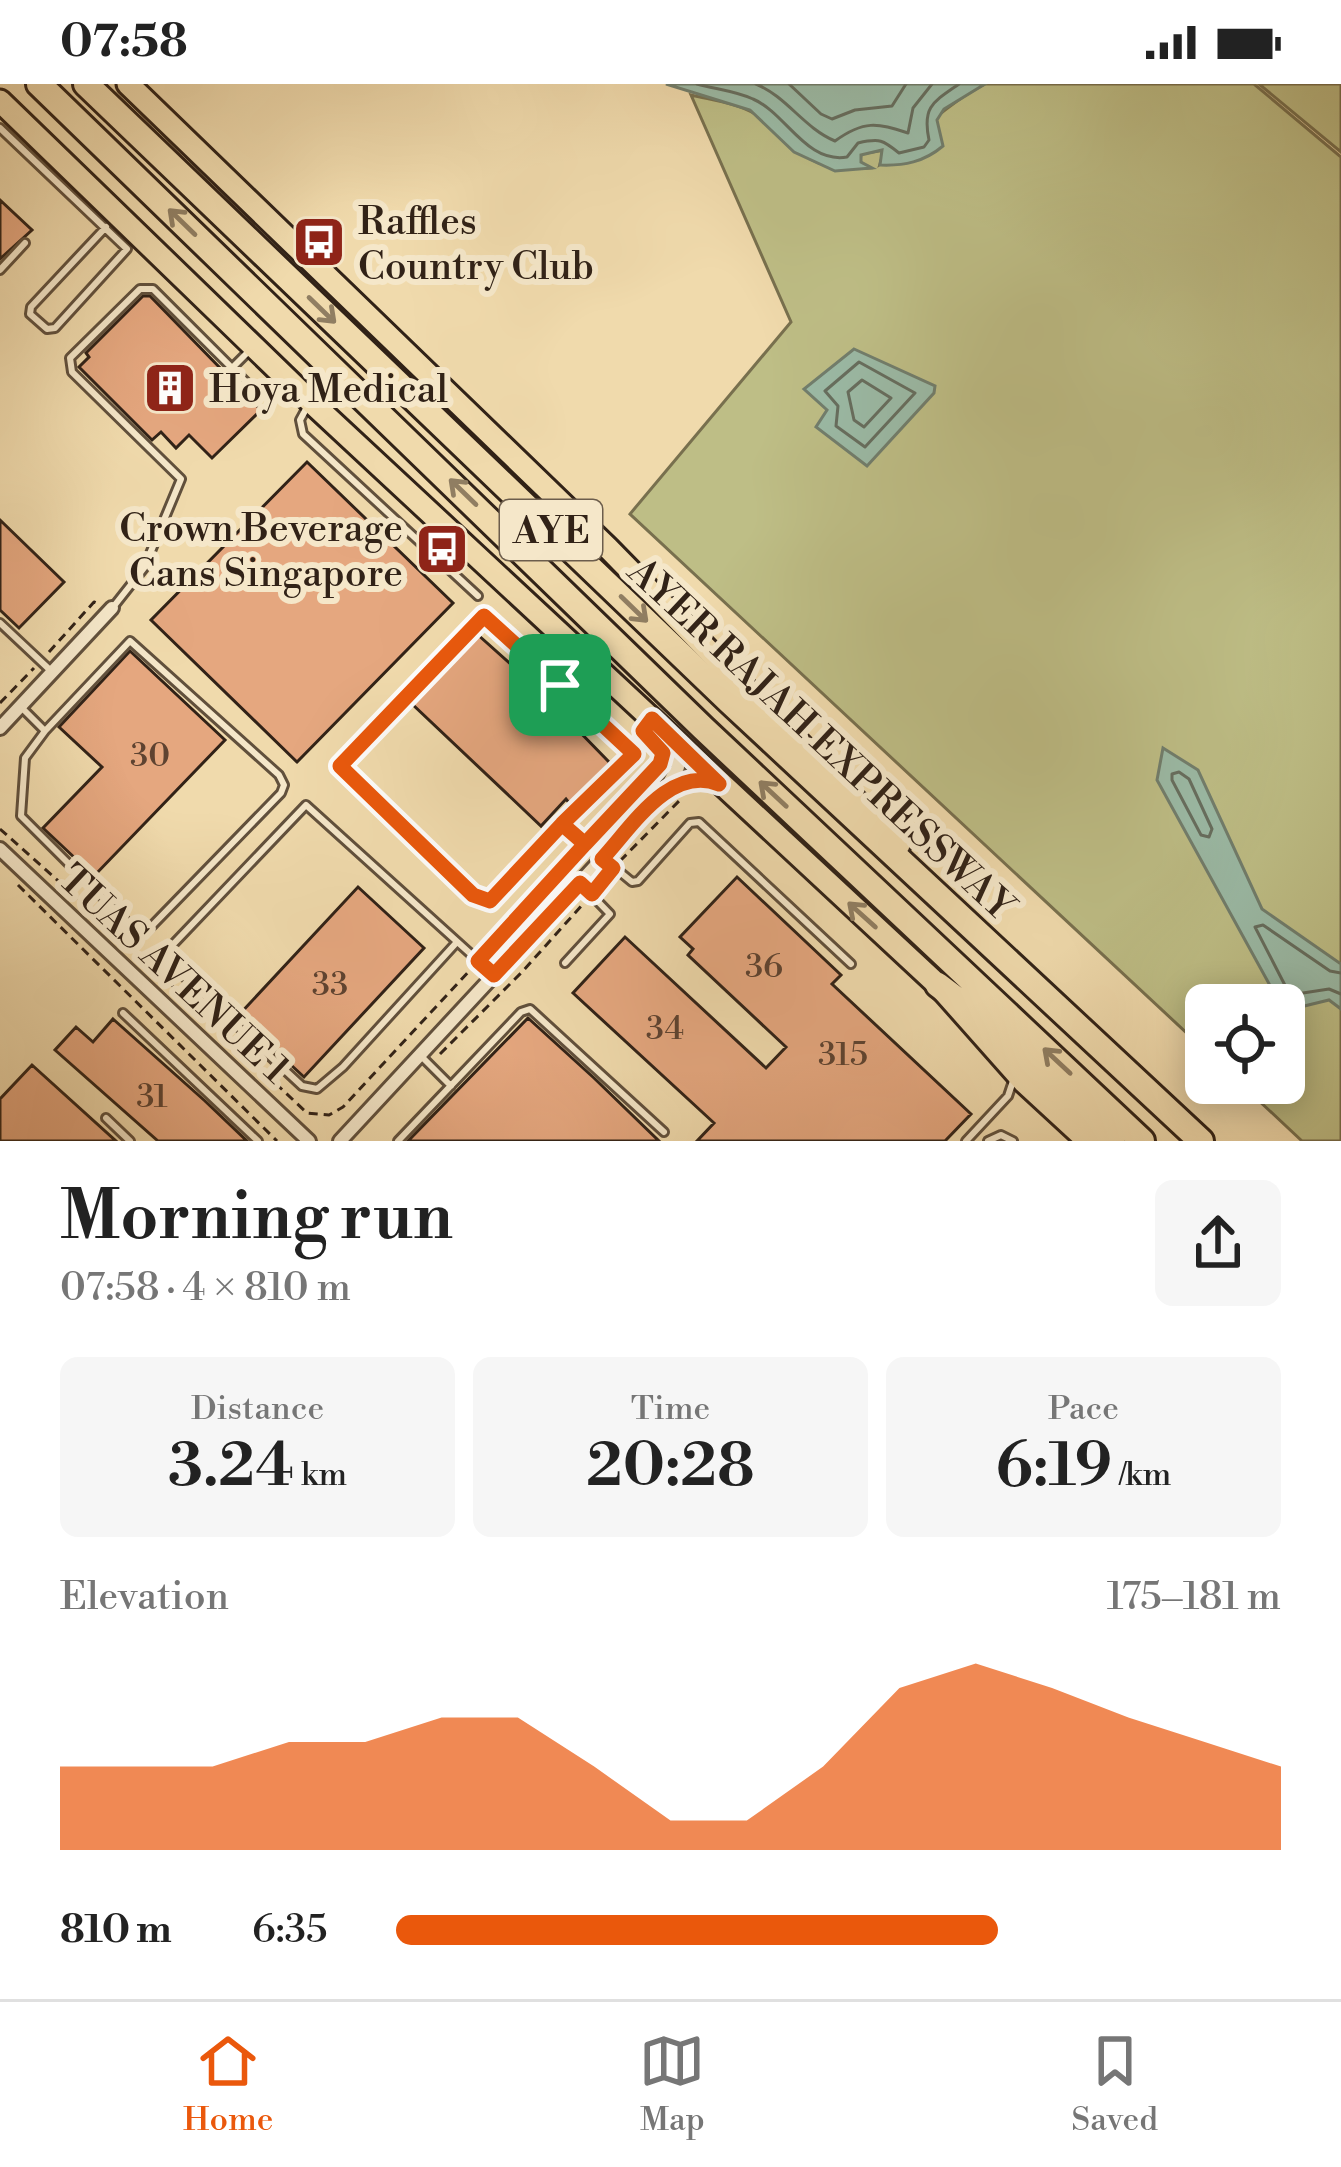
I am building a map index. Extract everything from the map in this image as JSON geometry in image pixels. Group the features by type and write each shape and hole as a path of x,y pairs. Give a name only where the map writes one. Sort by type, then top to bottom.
{"highway":[{"name":"AYER RAJAH EXPRESSWAY","path":"39,84 703,728 1142,1141"},
{"name":"AYER RAJAH EXPRESSWAY","path":"86,84 1018,973 1201,1141"},
{"path":"938,985 1112,1141"}],"main road":[{"path":"128,84 608,548 816,758 1018,973"},
{"path":"1,104 666,742 719,784 938,985 1016,1072 1088,1141"}],"street":[{"path":"0,728 112,608"},
{"path":"340,1141 425,1060 494,975 580,883 608,863 678,767 666,742"},
{"path":"664,792 699,779 719,784"},
{"name":"TUAS AVENUE 1","path":"0,849 309,1141"}],"lane":[{"path":"0,128 106,227 126,246 125,255 55,328 47,329 30,314 31,307 106,227"},
{"path":"0,270 25,244"},
{"path":"112,608 144,568 182,478 72,372 70,358 147,287 260,396"},
{"path":"232,368 254,346"},
{"path":"312,403 300,420 304,434 478,596"},
{"path":"484,616 634,754 562,824 490,901 473,895 340,766 484,616"},
{"path":"0,623 52,672"},
{"path":"135,642 279,775 283,790 154,928 140,932 22,821 23,763 45,731 124,644 135,642"},
{"path":"20,706 45,731"},
{"path":"457,943 317,1089 302,1086 162,956 306,805 494,975"},
{"path":"562,824 627,880 638,881 690,823 699,822 851,964"},
{"path":"566,963 609,917 609,910 580,883"},
{"path":"398,1141 521,1012 530,1009 664,1132"},
{"path":"123,1013 258,1141"},
{"path":"425,1060 452,1086"},
{"path":"966,1141 1008,1096 1016,1072"},
{"path":"1008,1096 1037,1093"},
{"path":"106,1118 130,1141"},
{"path":"988,1141 1001,1135 1013,1141"}],"path":[{"path":"0,703 94,602 112,608"},
{"path":"0,829 307,1113 329,1115 343,1107 660,764 666,742"},
{"path":"608,863 686,794"},
{"path":"14,881 277,1141"},
{"path":"425,1060 523,971 592,894"},
{"path":"319,1115 320,1125"}],"green space":[{"path":"985,84 1254,84 1341,157 1341,1141 1302,1141 1262,1104 1305,1104 1305,984 1185,984 1185,1031 630,514 791,322 691,95 748,110 816,162 869,168 860,162 861,154 884,150 880,164"},
{"path":"1259,84 1341,84 1341,152"}],"water":[{"path":"666,84 985,84 944,109 937,120 943,146 929,156 880,165 882,150 861,155 861,162 872,168 835,171 794,152 750,110"},
{"path":"854,349 935,386 934,393 867,466 816,427 827,410 804,389"},
{"path":"1163,748 1198,770 1262,909 1341,964 1341,1009 1329,1000 1305,1006 1305,984 1269,984 1157,780"}],"building":[{"path":"0,200 32,230 0,259"},
{"name":"Hoya Medical","path":"143,296 150,296 261,410 212,458 189,435 176,448 161,432 152,440 79,367 89,357 86,353"},
{"path":"307,462 453,603 297,762 151,620"},
{"path":"0,520 64,582 19,628 0,610"},
{"path":"477,634 610,763 541,826 411,703"},
{"path":"130,651 225,740 94,876 43,828 102,767 59,727"},
{"path":"737,877 841,975 832,984 971,1114 945,1141 697,1141 714,1123 573,993 625,937 766,1068 786,1047 688,955 693,949 680,937"},
{"path":"358,887 424,948 304,1077 238,1016"},
{"path":"528,1018 594,1078 659,1141 408,1141"},
{"path":"113,1019 247,1141 158,1141 55,1050 76,1027 93,1042"},
{"path":"32,1065 116,1141 0,1141 0,1099"}],"place":[{"name":"Raffles Country Club","path":"319,242"},
{"name":"Hoya Medical","path":"170,388"},
{"name":"Crown Beverage Cans Singapore","path":"442,549"}],"route":[{"path":"560,685 484,616 340,766 473,895 490,901 562,824 585,844 660,764 663,753 643,731 652,719 719,784 699,779 664,792 602,859 613,868 592,894 580,883 494,975 478,961 585,844 562,824 634,754 560,685"}]}
